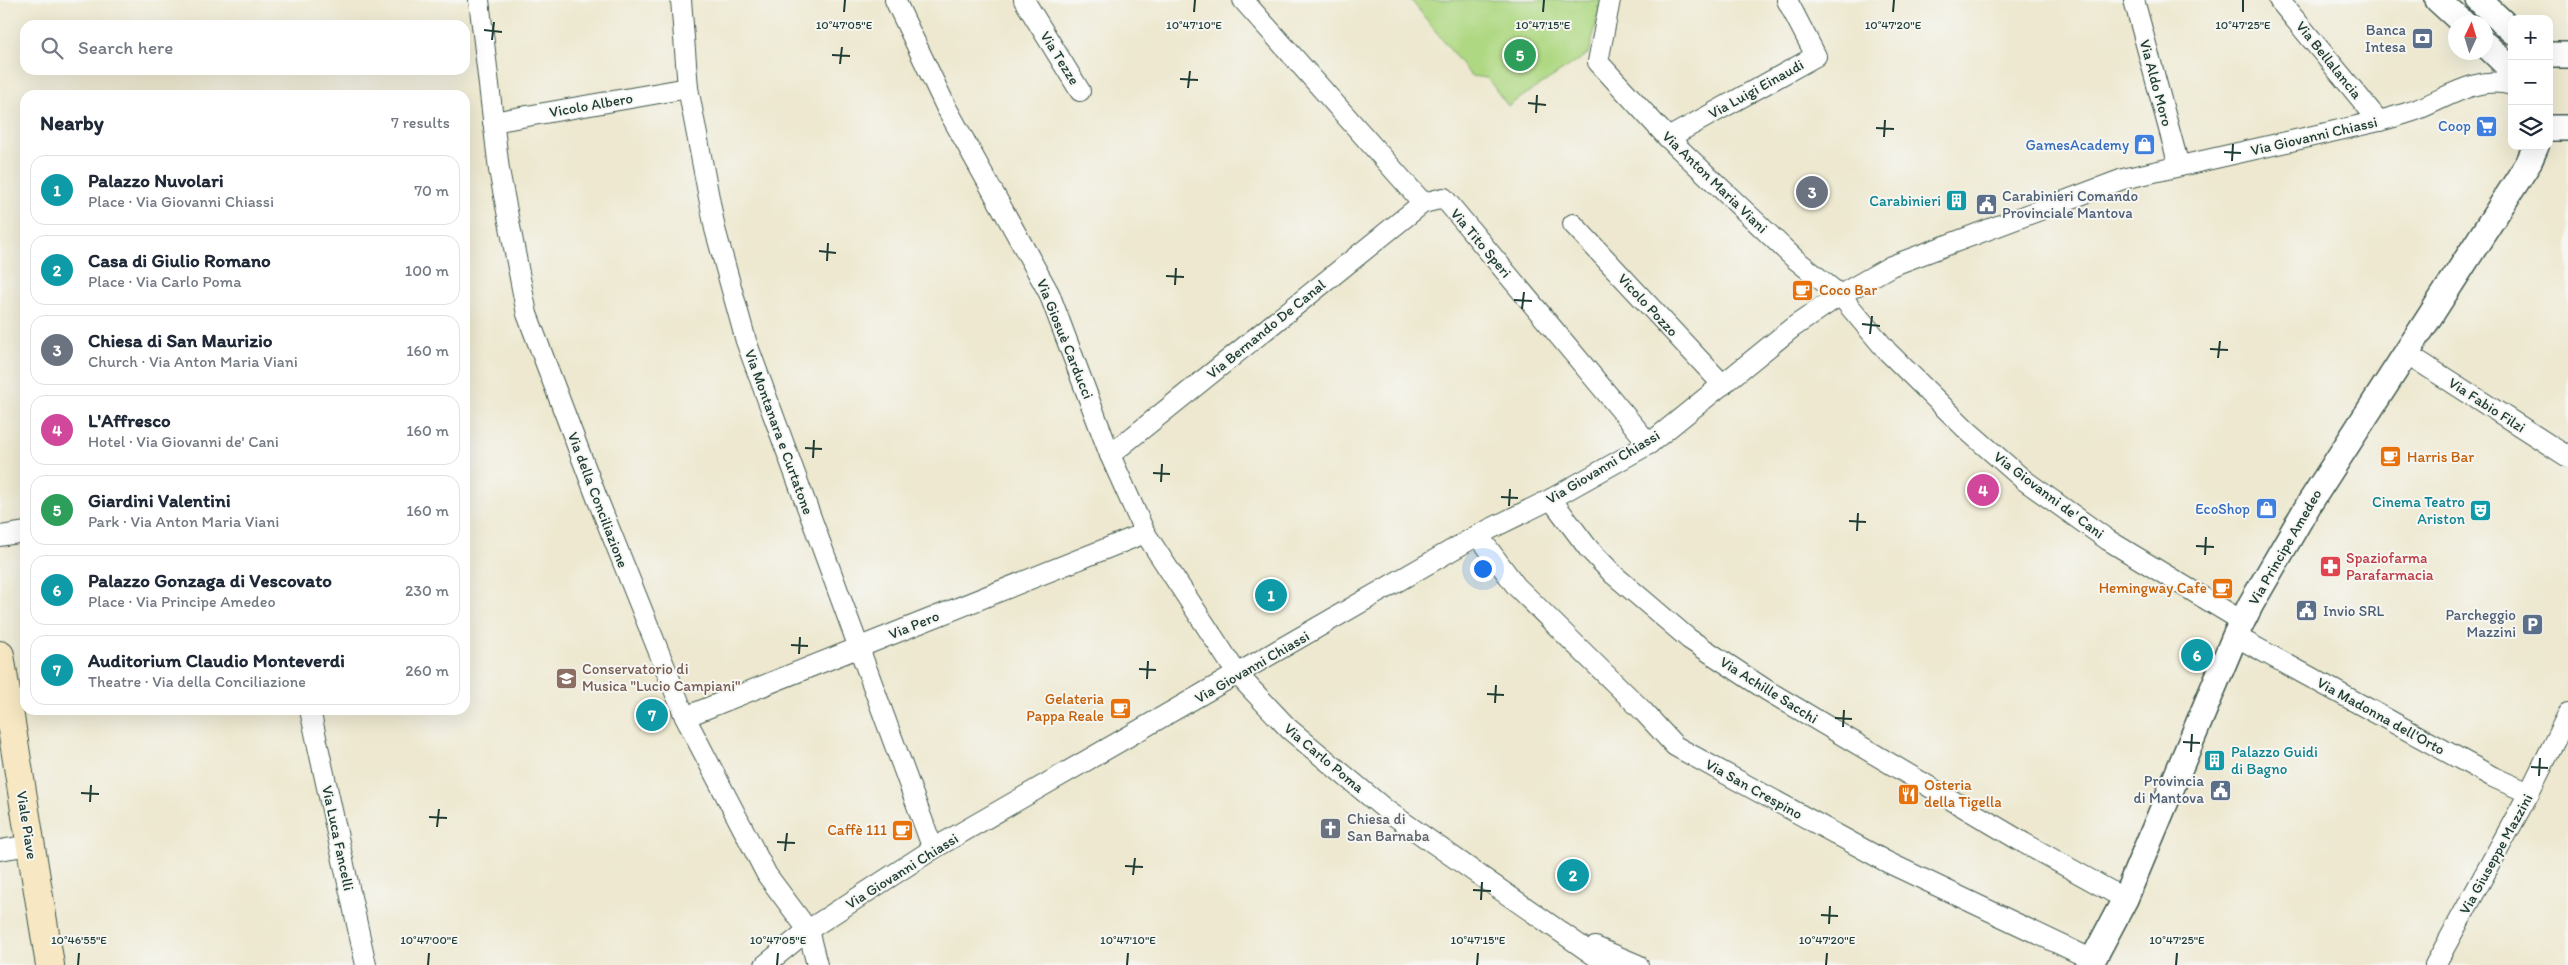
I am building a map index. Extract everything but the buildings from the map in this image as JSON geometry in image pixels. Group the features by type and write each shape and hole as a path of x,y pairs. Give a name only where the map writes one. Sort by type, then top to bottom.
{"main road":[{"name":"Viale Piave","path":"0,655 50,965"}],"street":[{"name":"Via della Conciliazione","path":"479,0 499,170 527,314 596,498 685,717 768,875 808,930 816,965"},
{"name":"Via Montanara e Curtatone","path":"681,0 688,88 715,229 746,341 934,849"},
{"name":"Via Giosuè Carducci","path":"895,0 946,107 1049,293 1110,455 1145,533 1238,675"},
{"name":"Via Tezze","path":"1024,0 1080,91"},
{"path":"1243,0 1423,203"},
{"name":"Via Anton Maria Viani","path":"1610,0 1598,62 1668,138 1795,259 1840,295"},
{"name":"Via Luigi Einaudi","path":"1668,138 1816,56 1787,0"},
{"name":"Via Aldo Moro","path":"2134,0 2179,166"},
{"name":"Via Bellalancia","path":"2279,0 2379,121"},
{"path":"2438,0 2454,15"},
{"path":"2486,6 2508,27"},
{"path":"2493,52 2508,66"},
{"path":"2553,55 2568,55"},
{"name":"Via Giovanni Chiassi","path":"765,965 808,930 934,849 1511,517 1551,499 1648,444 1792,328 1840,295 1891,266 2123,179 2379,121 2416,110 2461,88 2486,83 2508,85"},
{"name":"Vicolo Albero","path":"493,122 688,88"},
{"path":"2553,128 2568,128"},
{"name":"Via Principe Amedeo","path":"2091,962 2125,899 2238,629 2309,504 2534,151"},
{"name":"Via Tito Speri","path":"1423,203 1444,198 1648,444"},
{"name":"Via Bernando De Canal","path":"1110,455 1423,203"},
{"name":"Vicolo Pozzo","path":"1573,224 1723,385"},
{"name":"Via Giovanni de' Cani","path":"1840,295 1887,351 1968,431 2024,480 2238,629"},
{"name":"Via Fabio Filzi","path":"2406,353 2568,457"},
{"name":"Via Achille Sacchi","path":"1551,499 1594,555 1689,639 1776,696 2024,843 2125,899"},
{"path":"0,536 20,533"},
{"name":"Via Pero","path":"685,717 1145,533"},
{"name":"Via San Crespino","path":"1478,536 1516,586 1643,711 1675,746 1887,862 2091,962"},
{"name":"Via Madonna dell'Orto","path":"2238,629 2494,777 2529,793"},
{"name":"Via Carlo Poma","path":"1238,675 1289,729 1386,810 1608,965"},
{"name":"Via Giuseppe Mazzini","path":"2435,965 2529,793 2568,714"},
{"name":"Via Luca Fancelli","path":"311,715 366,965"},
{"path":"0,850 30,845"},
{"name":"Via Carlo Poma","path":"1565,935 1638,965"}],"green space":[{"path":"1411,0 1602,0 1589,53 1508,106 1487,78 1471,76"}],"place":[{"name":"Banca Intesa","path":"2422,39"},
{"name":"Giardini Valentini","path":"1520,55"},
{"name":"Coop","path":"2487,126"},
{"name":"GamesAcademy","path":"2145,145"},
{"name":"Chiesa di San Maurizio","path":"1812,192"},
{"name":"Carabinieri","path":"1957,201"},
{"name":"Carabinieri Comando Provinciale Mantova","path":"1986,205"},
{"name":"Coco Bar","path":"1803,290"},
{"name":"Harris Bar","path":"2391,457"},
{"name":"L'Affresco","path":"1983,490"},
{"name":"EcoShop","path":"2266,509"},
{"name":"Cinema Teatro Ariston","path":"2481,511"},
{"name":"Spaziofarma Parafarmacia","path":"2330,567"},
{"name":"Hemingway Cafe","path":"2223,588"},
{"name":"Palazzo Nuvolari","path":"1271,595"},
{"name":"Invio SRL","path":"2307,611"},
{"name":"Parcheggio Mazzini","path":"2532,624"},
{"name":"Palazzo Gonzaga di Vescovato","path":"2197,655"},
{"name":"Conservatorio di Musica \"Lucio Campiani\"","path":"566,678"},
{"name":"Gelateria Pappa Reale","path":"1120,708"},
{"name":"Auditorium Claudio Monteverdi","path":"652,715"},
{"name":"Palazzo Guidi di Bagno","path":"2215,761"},
{"name":"Provincia di Mantova","path":"2220,790"},
{"name":"Osteria della Tigella","path":"1908,794"},
{"name":"Chiesa di San Barnaba","path":"1331,828"},
{"name":"Caffè 111","path":"903,830"},
{"name":"Casa di Giulio Romano","path":"1573,875"}]}
